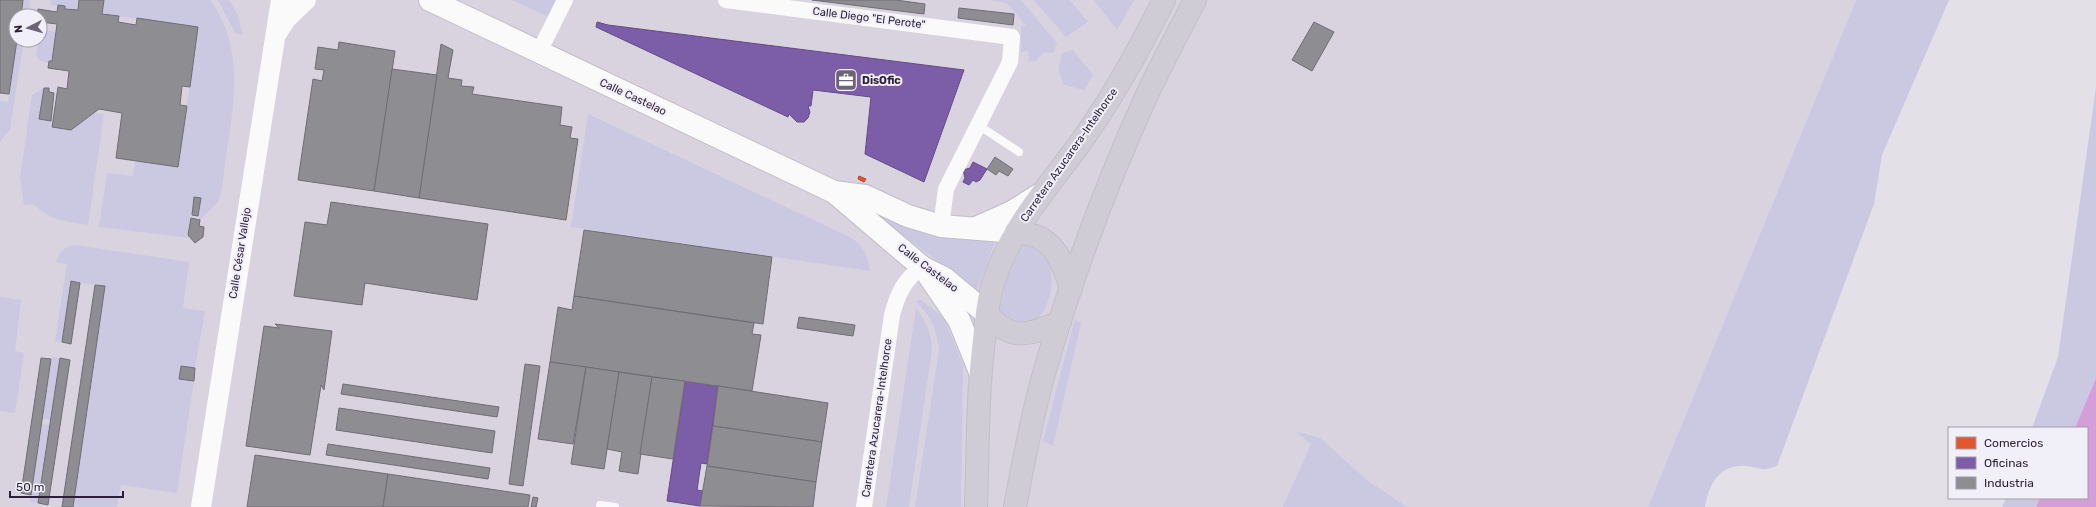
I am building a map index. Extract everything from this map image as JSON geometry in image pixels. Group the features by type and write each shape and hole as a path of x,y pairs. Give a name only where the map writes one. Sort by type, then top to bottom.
{"main road":[{"name":"Carretera Azucarera-Intelhorce","path":"976,507 980,372 992,287 1016,232 1039,195 1078,146 1110,99 1164,0"},
{"path":"1015,507 1026,447 1043,379 1060,322 1104,195 1147,96 1195,0"},
{"name":"Calle Castelao","path":"430,1 834,192 922,267 944,278 987,314"},
{"name":"Calle Castelao","path":"834,192 865,196 908,216 941,226 1016,232"},
{"path":"973,229 1012,212 1039,195"},
{"path":"1016,232 1028,233 1043,239 1055,249 1064,268 1071,289"},
{"path":"922,267 959,320 980,372"},
{"path":"987,314 996,324 1006,331 1024,335 1060,322"}],"street":[{"name":"Calle César Vallejo","path":"201,507 281,0"},
{"path":"274,38 286,19 306,0"},
{"path":"539,52 565,0"},
{"name":"Calle Diego \"El Perote\"","path":"726,0 1012,37 1010,62 978,126"},
{"path":"941,226 946,189 978,126"},
{"name":"Carretera Azucarera-Intelhorce","path":"864,507 892,315 901,288 912,274 922,267"}],"lane":[{"path":"978,126 1019,152"},
{"path":"600,505 615,507"}],"shaded area":[{"path":"0,0 1856,0 1648,507 0,507"},
{"path":"23,0 30,0 29,8 22,8"},
{"path":"51,0 79,0 78,10 65,9 65,6 50,5"},
{"path":"104,0 210,0 221,18 228,37 233,56 234,96 222,190 218,202 200,220 198,216 201,198 194,197 188,235 190,238 99,227 107,173 133,176 135,161 178,167 198,27 102,14"},
{"path":"218,0 229,0 237,13 243,35 235,33"},
{"path":"512,0 556,0 549,17"},
{"path":"988,0 1021,0 1057,43 1054,53 1044,52 1036,61 1029,61 1028,51 1021,52 1021,26 1026,26 1007,3"},
{"path":"1034,0 1070,0 1088,22 1066,37"},
{"path":"1094,0 1134,0 1117,30"},
{"path":"1856,0 1949,0 1882,155 1874,204 1777,466 1764,469 1747,466 1729,468 1722,472 1713,483 1709,491 1705,507 1648,507"},
{"path":"48,31 56,32 52,61 49,61 49,63 40,61 36,55 37,48 48,48"},
{"path":"16,48 23,48 10,129 0,142 0,101 8,102"},
{"path":"1073,50 1093,75 1084,90 1064,85 1058,70 1062,53"},
{"path":"2096,87 2096,378 2075,427 2032,427 2058,357"},
{"path":"44,88 39,119 51,121 49,127 71,130 95,113 104,114 88,225 52,217 33,204 24,205 20,178 32,95"},
{"path":"588,114 850,237 862,248 868,261 870,271 571,227"},
{"path":"874,211 996,239 976,293 930,255 873,215"},
{"path":"75,245 189,262 183,308 205,311 195,368 180,366 179,379 194,381 177,493 121,485 117,507 73,507 105,286 71,282 62,342 55,341 67,264 56,262 62,250"},
{"path":"1022,245 1036,248 1044,254 1051,270 1052,280 1051,291 1044,311 1038,318 1029,323 1009,322 998,310 1007,280"},
{"path":"0,297 21,300 15,351 24,353 15,413 0,411"},
{"path":"921,300 944,318 963,365 961,507 915,507 939,350 935,329 926,312 915,301"},
{"path":"916,309 928,328 932,350 909,507 886,507"},
{"path":"1075,319 1081,323 1053,446 1043,441"},
{"path":"52,357 60,358 51,420 42,419"},
{"path":"2096,378 2096,507 2036,507 2040,499 2088,499 2088,427 2075,427"},
{"path":"41,424 50,425 38,503 30,502"},
{"path":"1295,431 1320,438 1368,481 1407,507 1283,507 1311,444"},
{"path":"2006,499 2040,499 2036,507 2002,507"}],"building: Comercios":[{"path":"859,176 866,179 864,182 858,179"}],"building: Oficinas":[{"path":"597,22 608,25 964,70 924,182 865,154 871,97 813,90 811,106 808,106 810,112 808,118 804,122 797,122 789,114 788,117 596,27"},
{"path":"973,162 987,169 980,180 976,182 973,180 969,185 963,182 965,178 963,170 970,168"},
{"path":"685,381 718,386 707,464 701,463 697,490 703,491 700,506 667,501"}],"building: Industria":[{"path":"0,0 23,0 22,8 8,8 8,48 16,48 9,94 0,93"},
{"path":"79,0 104,0 102,14 119,16 118,22 136,25 137,18 198,27 190,87 182,86 180,105 187,106 178,167 116,158 122,113 99,109 71,130 52,127 58,87 67,89 69,71 48,68 49,61 52,61 57,24 48,23 48,11 57,12 58,5 65,6 65,9 78,10"},
{"path":"812,0 896,0 925,4 924,14"},
{"path":"959,8 1014,14 1013,25 958,18"},
{"path":"1314,22 1334,32 1312,71 1292,60"},
{"path":"339,42 395,51 374,191 298,180 313,79 322,81 324,70 315,69 318,47 338,50"},
{"path":"441,44 453,50 448,78 462,80 461,86 474,87 472,94 562,107 560,125 572,127 570,138 578,139 566,220 419,198"},
{"path":"392,69 437,75 419,198 374,191"},
{"path":"44,88 49,88 49,92 54,93 51,121 39,119"},
{"path":"995,157 1013,169 1008,176 999,171 996,175 987,169"},
{"path":"194,197 201,198 198,216 192,215"},
{"path":"331,202 488,224 477,300 365,283 362,305 294,296 305,222 327,225"},
{"path":"191,218 200,220 199,226 204,227 203,237 195,243 188,235"},
{"path":"584,230 772,257 763,324 574,296"},
{"path":"71,281 80,283 71,344 62,342"},
{"path":"95,285 105,286 73,507 62,507"},
{"path":"574,296 754,323 752,334 761,335 752,391 550,362 558,307 572,310"},
{"path":"799,317 855,325 853,336 797,328"},
{"path":"275,324 332,331 324,390 321,385 310,455 246,446 264,326 279,328"},
{"path":"41,358 51,359 31,495 21,493"},
{"path":"60,358 70,360 48,505 38,503"},
{"path":"550,362 586,367 573,444 538,439"},
{"path":"525,364 540,366 523,486 509,484"},
{"path":"181,366 195,368 194,381 179,379"},
{"path":"586,367 619,372 604,469 571,464"},
{"path":"619,372 652,377 638,474 619,471 622,452 607,449"},
{"path":"652,377 685,381 673,459 640,454"},
{"path":"343,384 499,407 497,417 341,394"},
{"path":"718,386 828,403 822,442 713,426"},
{"path":"339,408 495,431 492,453 336,430"},
{"path":"713,426 822,442 816,482 707,466"},
{"path":"328,444 490,468 488,479 326,455"},
{"path":"255,455 388,474 383,507 247,507"},
{"path":"707,466 816,482 813,507 700,506"},
{"path":"388,474 530,495 528,507 383,507"},
{"path":"533,497 538,498 536,507 531,507"}],"place":[{"name":"DisOfic","path":"846,80"}]}
